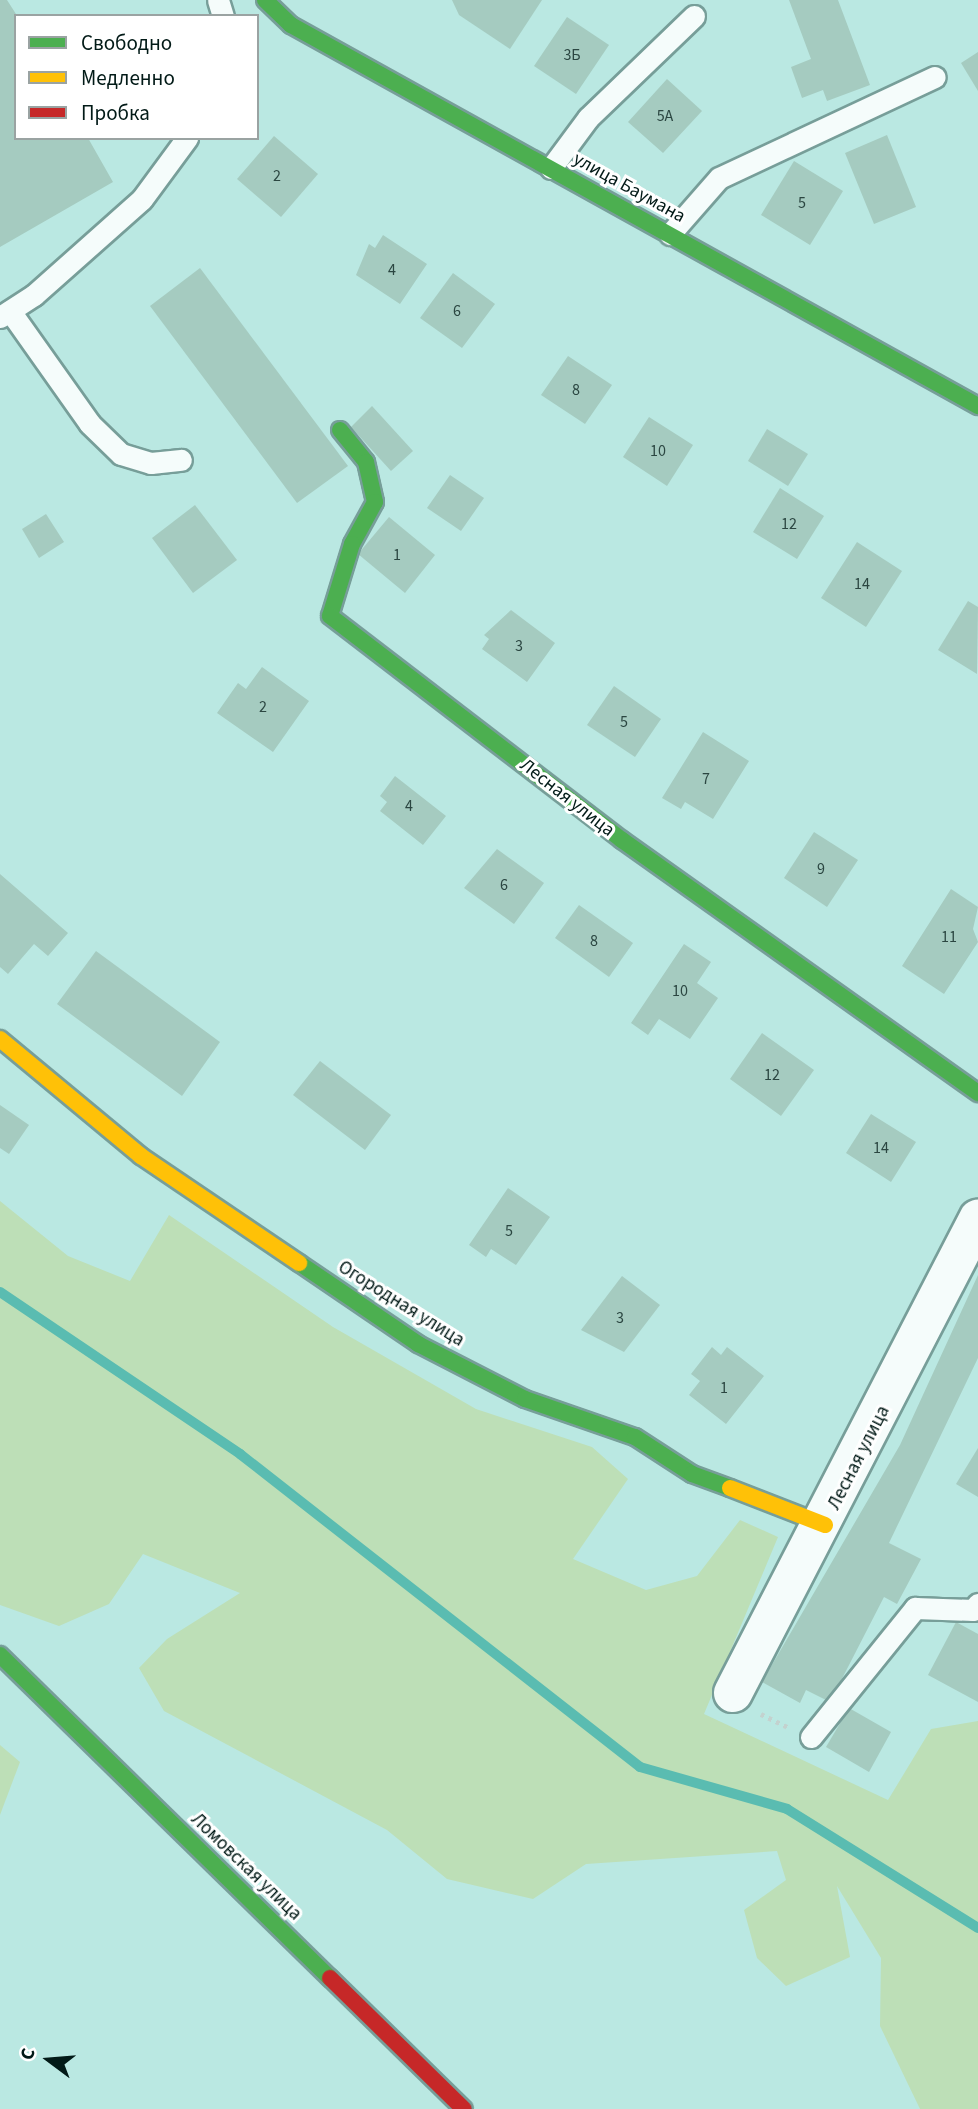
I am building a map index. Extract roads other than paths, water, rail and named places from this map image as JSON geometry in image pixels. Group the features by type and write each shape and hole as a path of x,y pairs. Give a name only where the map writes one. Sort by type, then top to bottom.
{"street":[{"name":"улица Баумана","path":"265,0 291,25 978,406"},
{"name":"Лесная улица","path":"340,430 366,462 375,502 352,544 330,616 622,840 978,1093"},
{"name":"Огородная улица","path":"0,1039 141,1156 418,1344 525,1399 635,1437 692,1474 825,1525"},
{"name":"Лесная улица","path":"733,1693 825,1525 978,1219"},
{"name":"Ломовская улица","path":"0,1655 464,2109"}],"lane":[{"path":"551,168 596,110 694,16"},
{"path":"670,234 719,178 935,77"},
{"path":"181,460 151,463 121,454 90,424 5,314 142,199 186,140"},
{"path":"811,1737 915,1608 973,1610 978,1604"}],"waterway":[{"path":"0,1292 240,1454 640,1767 787,1809 978,1928"}]}
